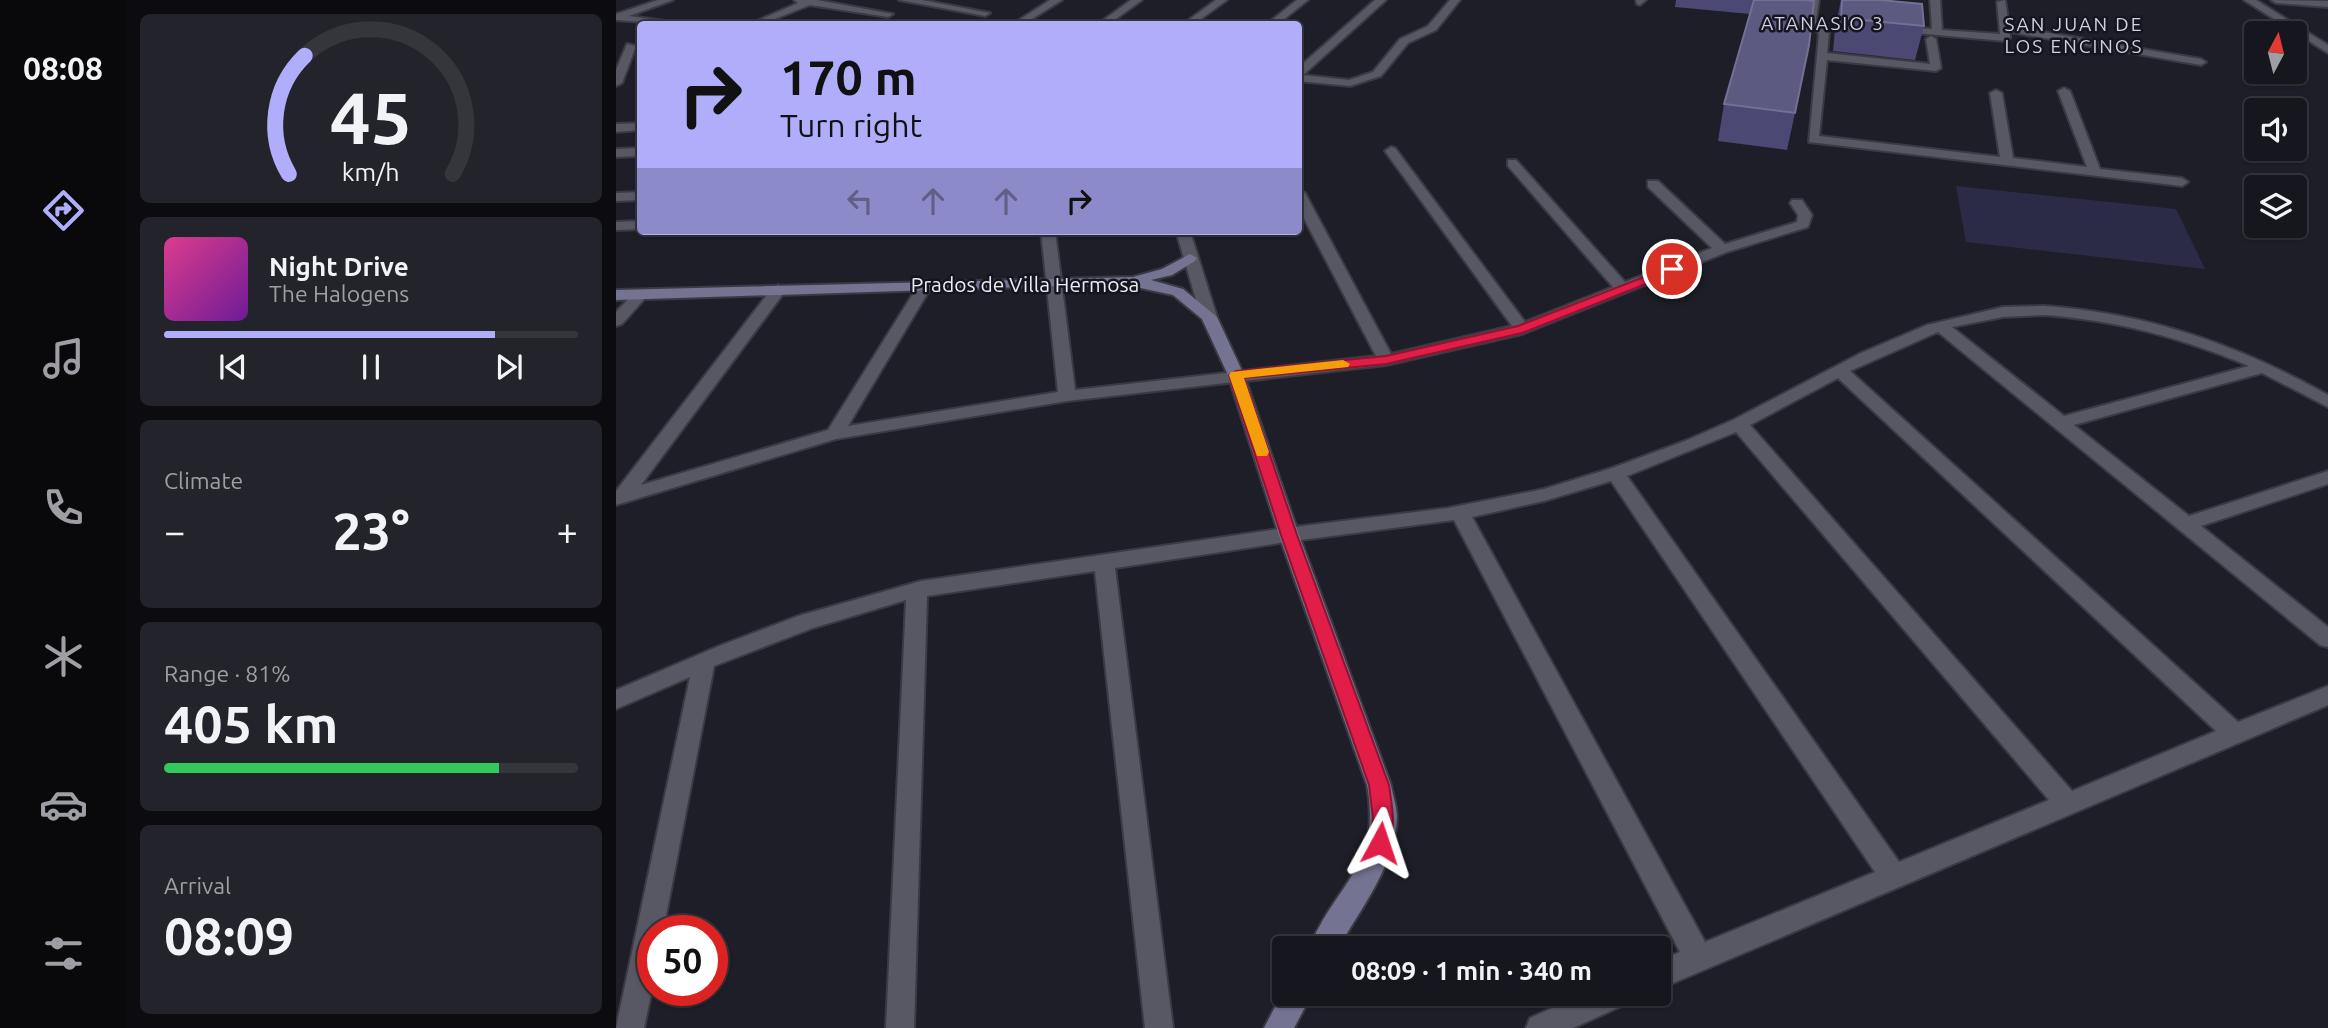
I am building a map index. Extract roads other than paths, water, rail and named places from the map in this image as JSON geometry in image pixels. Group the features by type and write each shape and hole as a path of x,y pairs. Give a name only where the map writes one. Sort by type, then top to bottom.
{"main road":[{"path":"1122,280 1159,275 1190,258"},
{"name":"Prados de Villa Hermosa","path":"616,295 1122,280 1161,286 1178,292 1209,317 1236,375 1289,535 1379,785 1384,818 1380,843 1331,936"},
{"path":"1279,1028 1291,1006"}],"street":[{"path":"644,0 664,1"},
{"path":"841,6 856,0"},
{"path":"904,0 985,13"},
{"path":"1023,21 1057,0"},
{"path":"1107,21 1137,0"},
{"path":"1192,21 1222,0"},
{"path":"1276,21 1303,0"},
{"path":"1302,72 1381,0"},
{"path":"1302,76 1359,81 1379,73 1404,41 1432,28 1455,0"},
{"path":"1814,0 1812,26 1824,33 1813,139 2182,182"},
{"path":"1822,56 1936,68 1935,0"},
{"path":"2249,0 2328,50"},
{"path":"2276,0 2328,4"},
{"path":"616,17 664,1"},
{"path":"761,21 804,1 888,14"},
{"path":"2002,2 2006,32"},
{"path":"616,17 644,21"},
{"path":"1887,28 1934,35 2006,32 2201,62"},
{"path":"616,83 631,47"},
{"path":"2064,91 2095,171"},
{"path":"1996,93 2007,162"},
{"path":"616,128 637,127"},
{"path":"1391,151 1522,330"},
{"path":"616,153 637,152"},
{"path":"1512,163 1623,289"},
{"path":"1653,184 1722,249"},
{"path":"616,197 637,196"},
{"path":"1302,202 1386,360"},
{"path":"619,498 834,434 1067,396 1386,360 1522,330 1722,249 1803,224 1805,215 1797,203"},
{"path":"616,226 637,225"},
{"path":"1048,235 1067,396"},
{"path":"1184,235 1209,317"},
{"path":"834,434 926,284"},
{"path":"619,498 778,290"},
{"path":"616,321 640,295"},
{"path":"616,700 704,663 839,612 917,590 1003,575 1289,535 1461,515 1616,474 1688,448 1740,424 1896,341 1941,326 2006,312 2044,311 2095,316 2159,328 2265,367 2328,402"},
{"path":"1941,326 2064,422 2328,639"},
{"path":"2064,422 2265,367"},
{"path":"1840,371 2236,736"},
{"path":"1740,424 2069,804"},
{"path":"1616,474 1894,877"},
{"path":"2186,524 2328,477"},
{"path":"1461,515 1698,958"},
{"path":"1104,562 1159,1028"},
{"path":"900,1028 917,590"},
{"path":"630,1028 704,663"},
{"path":"1671,970 2236,736 2328,695"},
{"path":"1540,1028 1589,1006"}],"district":[{"name":"ATANASIO 3","path":"1823,23"},
{"name":"SAN JUAN DE LOS ENCINOS","path":"2074,35"}]}
